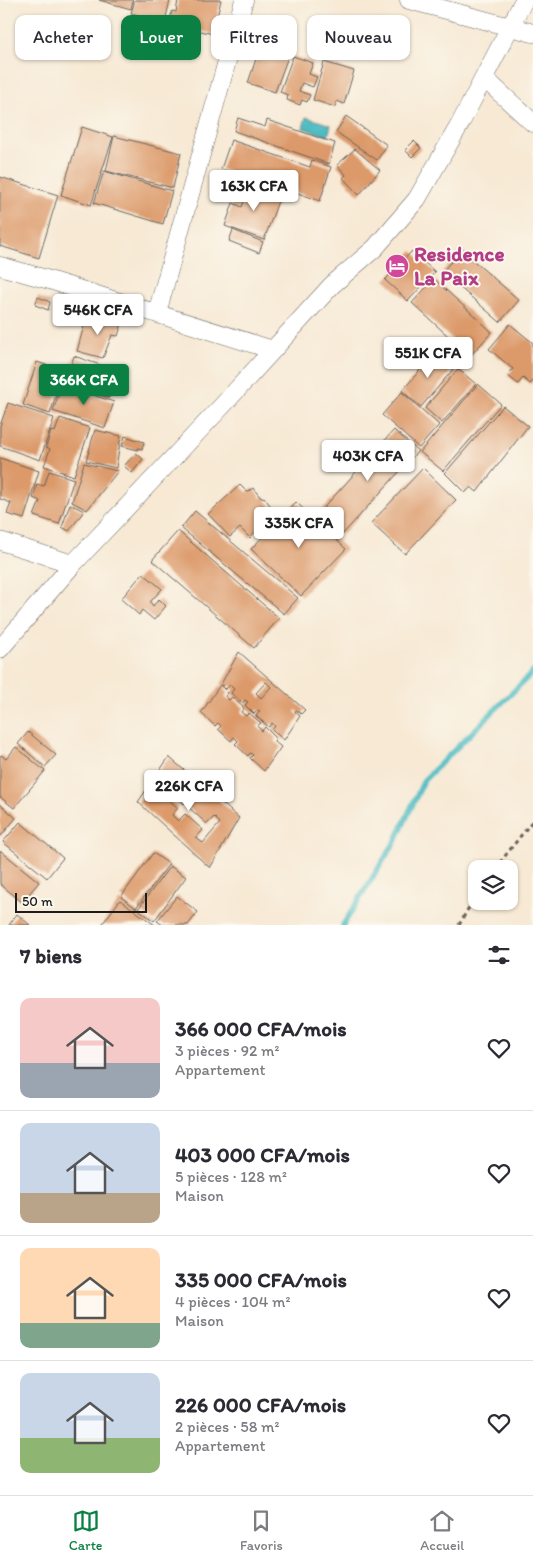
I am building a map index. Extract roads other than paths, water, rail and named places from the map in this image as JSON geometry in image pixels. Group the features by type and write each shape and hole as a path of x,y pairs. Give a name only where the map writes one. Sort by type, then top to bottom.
{"street":[{"path":"157,314 244,0"},
{"path":"409,0 533,33"},
{"path":"0,649 73,564 332,285 375,248 417,200 460,124 524,0"},
{"path":"484,78 533,123"},
{"path":"0,266 273,350"},
{"path":"0,541 73,564"}],"water":[{"path":"306,117 331,125 328,136 303,128"}],"waterway":[{"path":"343,925 396,840 424,780 533,672"}],"place":[{"name":"Residence La Paix","path":"397,266"}]}
